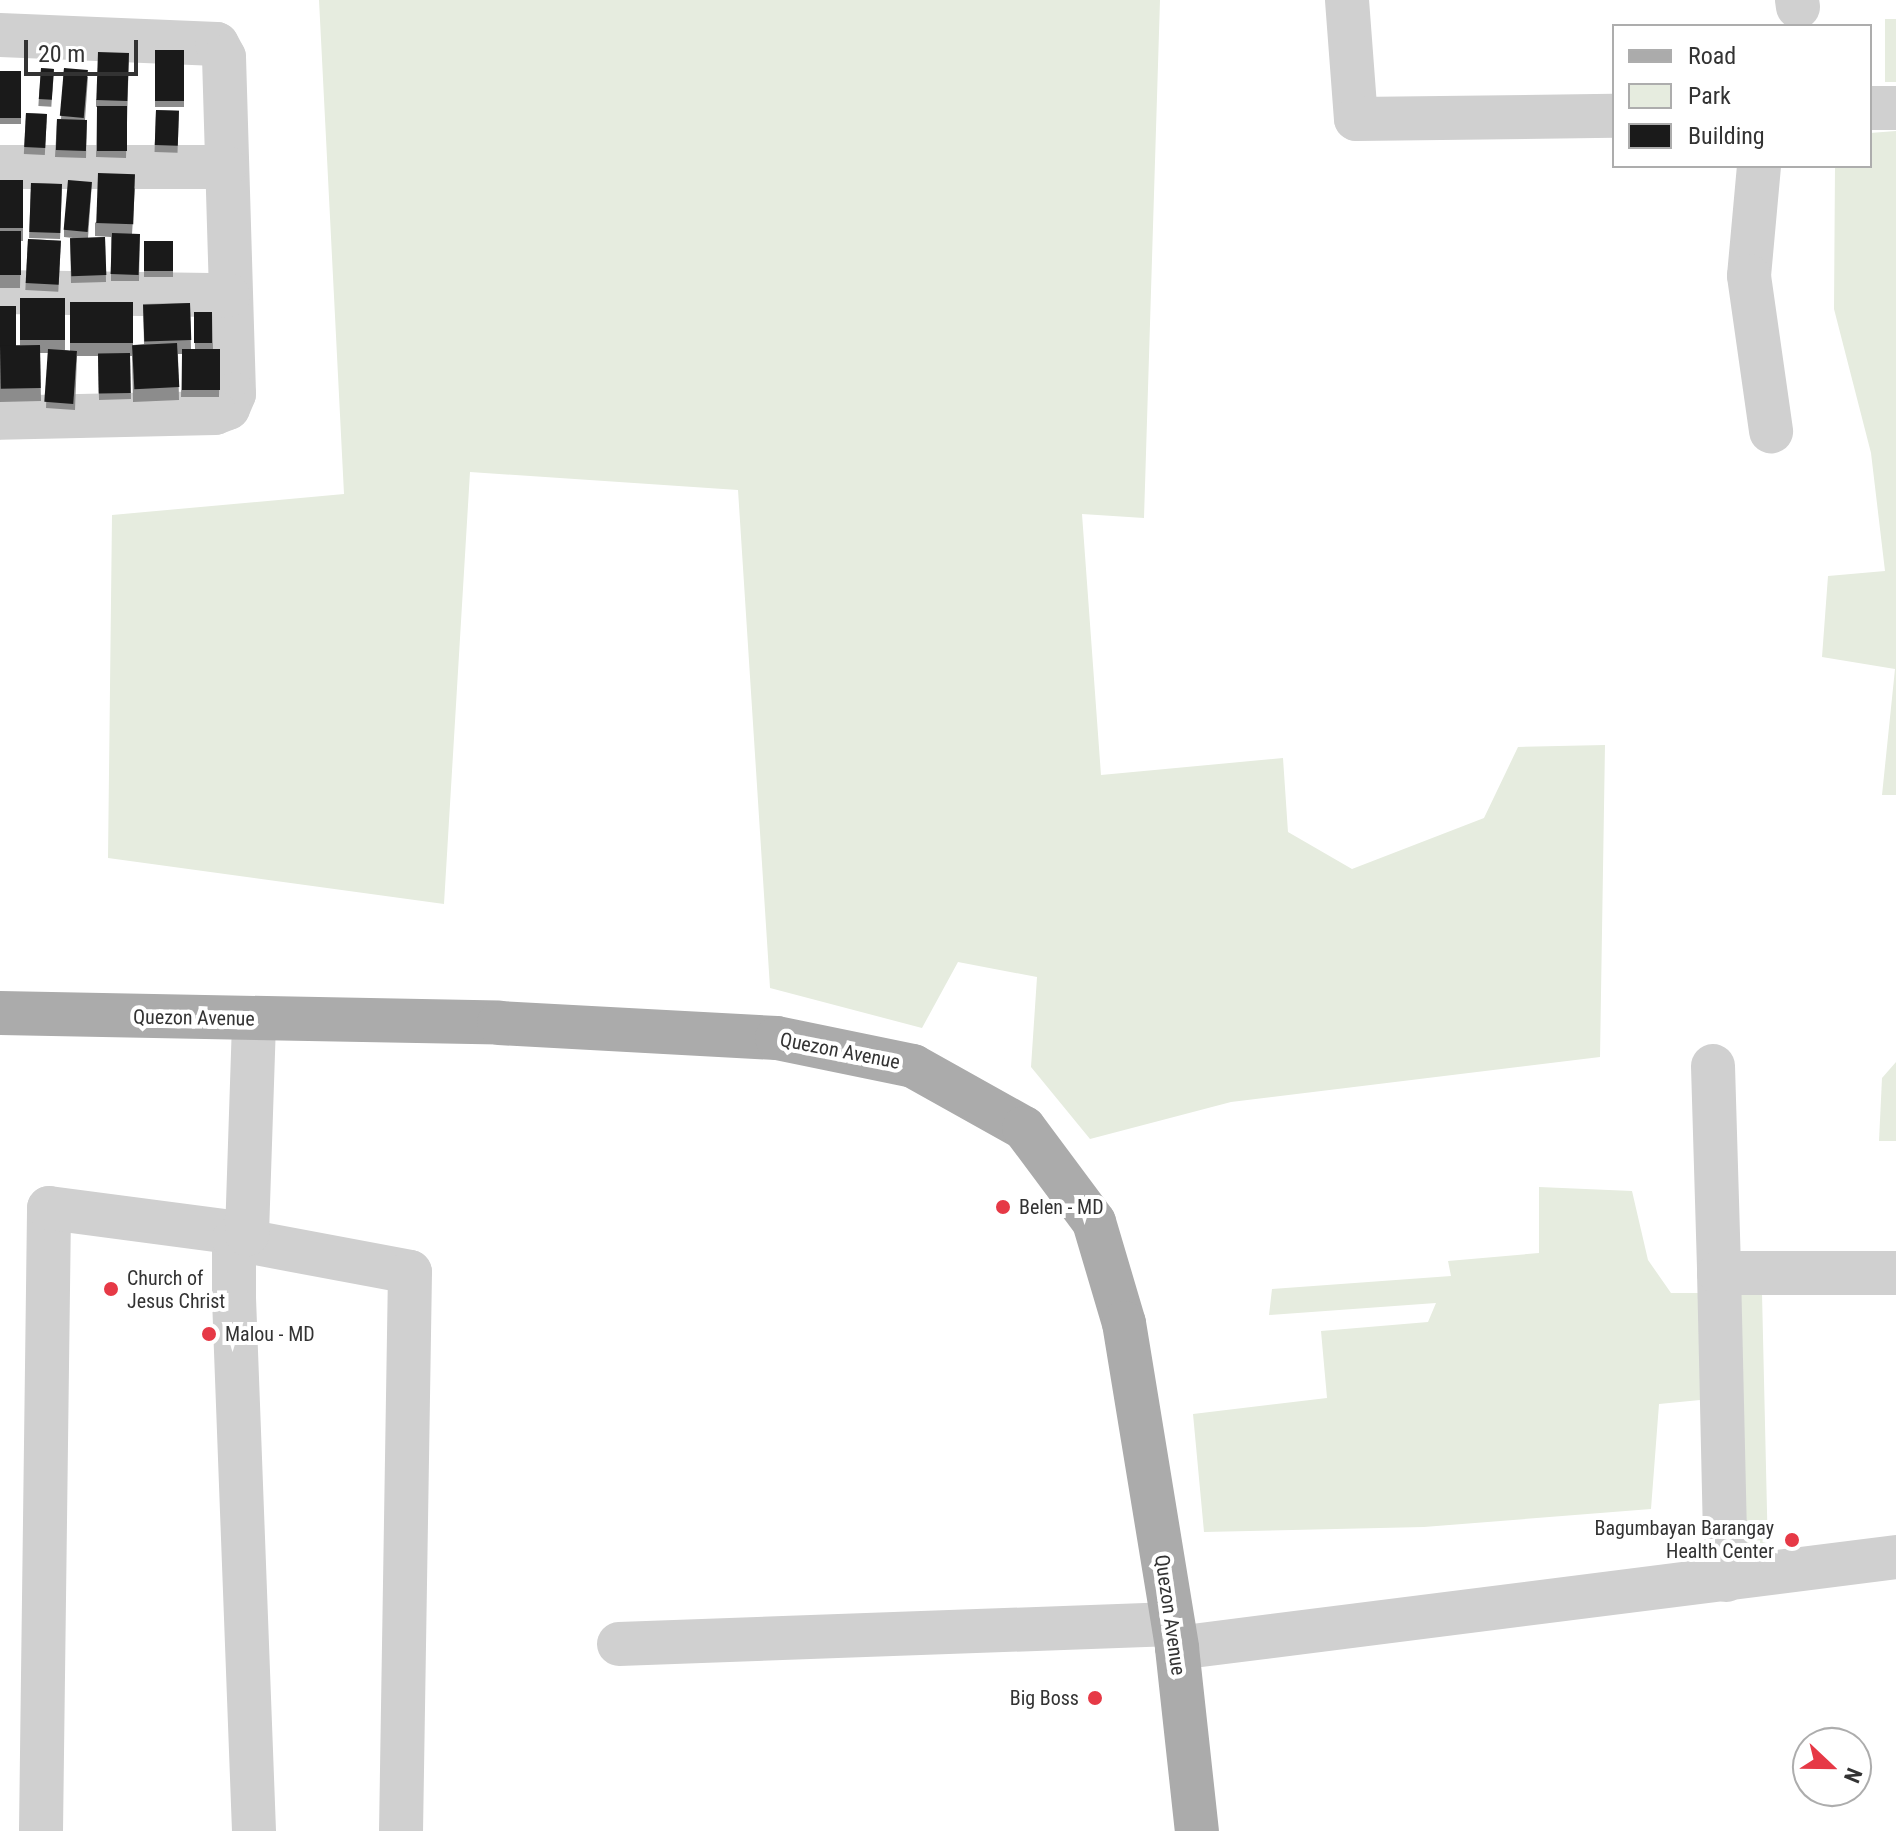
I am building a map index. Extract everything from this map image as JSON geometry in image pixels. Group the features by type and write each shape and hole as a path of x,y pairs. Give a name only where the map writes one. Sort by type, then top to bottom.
{"main road":[{"name":"Quezon Avenue","path":"0,1013 777,1038 913,1066 1024,1128 1098,1236 1124,1323 1175,1636 1197,1831"}],"street":[{"path":"1347,0 1356,119 1612,116"},
{"path":"0,35 217,44 224,57 228,295 234,394 228,408 0,418"},
{"path":"1872,108 1896,108"},
{"path":"0,167 225,167"},
{"path":"1759,168 1749,276 1771,431"},
{"path":"0,292 228,295"},
{"path":"254,1019 240,1236 254,1831"},
{"path":"1713,1066 1726,1580"},
{"path":"41,1831 49,1208 240,1236 410,1272 401,1831"},
{"path":"1719,1273 1896,1273"},
{"path":"619,1644 1175,1636 1726,1580 1896,1557"}],"green space":[{"path":"319,0 1160,0 1144,518 1082,514 1101,775 1283,758 1288,832 1352,869 1484,818 1518,747 1605,745 1600,1057 1231,1102 1090,1139 1031,1067 1037,977 958,962 922,1028 770,988 738,490 470,472 444,904 108,858 112,515 344,494"},
{"path":"1885,19 1896,19 1896,82 1885,82"},
{"path":"1896,131 1896,795 1882,795 1895,669 1822,657 1828,576 1885,571 1871,453 1834,309 1835,168 1872,168 1872,133"},
{"path":"1896,1062 1896,1141 1879,1141 1882,1078"},
{"path":"1539,1187 1632,1191 1648,1260 1671,1293 1762,1293 1768,1554 1736,1564 1731,1397 1659,1404 1651,1509 1424,1527 1204,1532 1193,1414 1327,1398 1321,1331 1428,1322 1436,1303 1269,1315 1272,1289 1451,1276 1448,1261 1539,1253"}],"building":[{"path":"155,50 184,50 184,101 155,101"},
{"path":"98,52 129,53 127,101 96,100"},
{"path":"41,68 54,69 52,100 39,99"},
{"path":"64,68 88,70 84,118 60,116"},
{"path":"0,71 21,71 21,118 0,118"},
{"path":"97,106 127,106 127,151 97,151"},
{"path":"156,110 179,111 178,146 155,145"},
{"path":"26,113 47,114 45,148 24,147"},
{"path":"57,119 87,120 86,151 56,150"},
{"path":"98,173 135,174 133,224 96,223"},
{"path":"0,180 23,180 23,228 0,228"},
{"path":"68,180 92,182 88,232 64,230"},
{"path":"31,183 62,184 60,233 29,232"},
{"path":"0,231 21,231 21,275 0,275"},
{"path":"112,233 140,234 139,275 111,274"},
{"path":"105,237 106,275 71,276 70,238"},
{"path":"28,239 61,241 59,285 26,283"},
{"path":"144,241 173,241 173,271 144,271"},
{"path":"20,298 65,298 65,340 20,340"},
{"path":"70,302 133,302 133,343 70,343"},
{"path":"190,303 191,340 144,342 143,305"},
{"path":"0,306 16,306 16,346 0,346"},
{"path":"194,312 212,312 212,343 194,343"},
{"path":"177,343 179,387 134,389 132,345"},
{"path":"40,345 41,388 1,389 0,346"},
{"path":"48,349 77,351 73,404 44,402"},
{"path":"182,349 220,349 220,390 182,390"},
{"path":"130,353 131,393 99,394 98,354"}],"place":[{"name":"Belen - MD","path":"1003,1207"},
{"name":"Church of Jesus Christ","path":"111,1289"},
{"name":"Malou - MD","path":"209,1334"},
{"name":"Bagumbayan Barangay Health Center","path":"1792,1540"},
{"name":"Big Boss","path":"1095,1698"}]}
